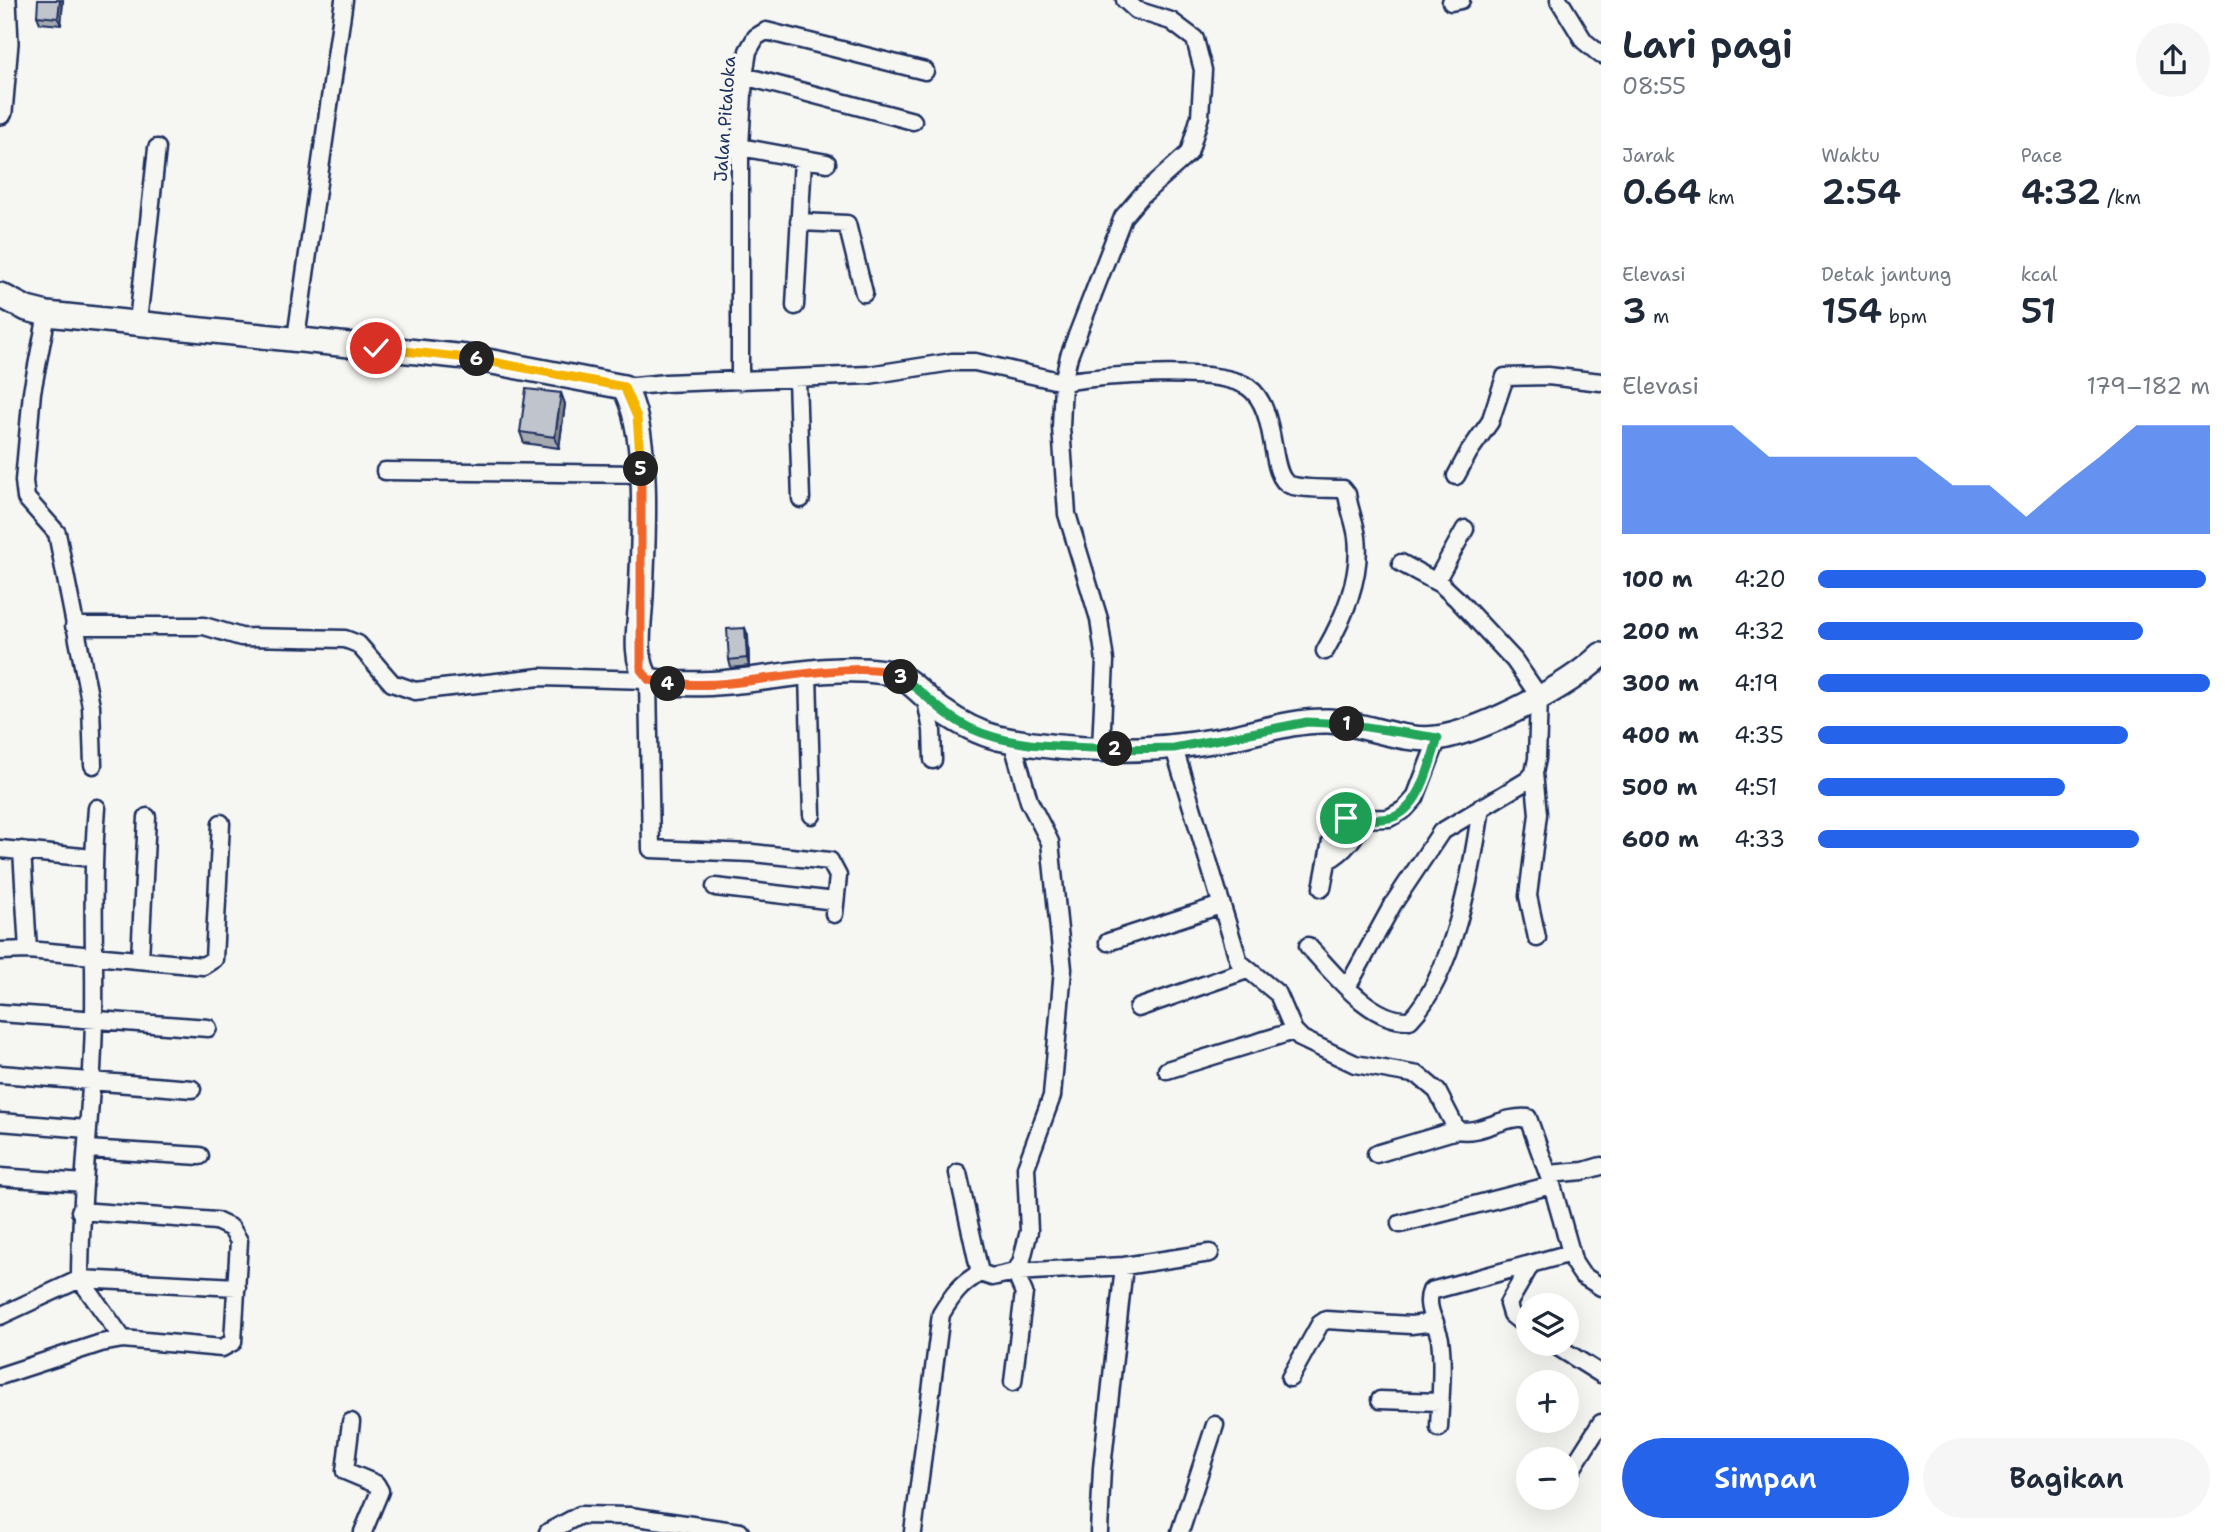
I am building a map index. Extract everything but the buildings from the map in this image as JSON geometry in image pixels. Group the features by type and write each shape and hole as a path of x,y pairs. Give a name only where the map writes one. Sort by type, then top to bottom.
{"street":[{"path":"0,112 6,43 4,0"},
{"path":"296,338 344,0"},
{"path":"1101,748 1105,661 1099,619 1067,514 1061,427 1063,382 1069,356 1124,217 1141,196 1189,153 1200,116 1203,70 1195,39 1171,21 1136,10 1125,0"},
{"path":"1559,0 1584,41 1601,55"},
{"name":"Jalan Pitaloka","path":"740,381 740,147 744,76 748,51 756,37 766,31 925,71"},
{"path":"744,76 914,121"},
{"path":"740,147 827,163"},
{"path":"138,323 157,148"},
{"path":"795,306 803,159"},
{"path":"799,222 847,224 864,293"},
{"path":"0,295 27,309 47,314 466,357 624,387 869,375 953,362 975,362 1063,382 1111,374 1154,374 1229,381 1247,386 1268,411 1279,476 1289,485 1343,489 1347,494 1357,538 1356,569 1346,608 1325,651"},
{"path":"47,314 32,392 24,481 26,498 57,533 90,706 93,765"},
{"path":"1456,476 1490,422 1505,377 1548,376 1601,382"},
{"path":"797,379 801,499"},
{"path":"624,387 637,417 641,474 639,654 641,670 649,680 651,849 752,853 830,861 838,876 834,908 715,887"},
{"path":"385,471 641,474"},
{"path":"1436,582 1465,529"},
{"path":"1401,563 1436,582 1457,599 1514,660 1539,696 1534,773 1538,814 1528,896 1537,938"},
{"path":"74,626 204,626 241,637 345,639 358,643 392,684 415,691 540,677 718,684 866,670 896,674 940,710 970,728 1012,740 1101,748 1174,748 1307,722 1329,722 1438,738 1464,732 1567,682 1601,655"},
{"path":"808,674 812,815"},
{"path":"924,695 932,730 933,760"},
{"path":"1322,888 1334,825 1346,818 1390,818 1405,810 1415,798 1438,738"},
{"path":"1012,740 1028,801 1050,842 1063,969 1052,1096 1026,1167 1029,1231 1026,1250 1015,1272 1024,1293 1013,1381"},
{"path":"1174,748 1239,962 1278,994 1294,1031 1302,1039 1355,1064 1418,1075 1437,1091 1457,1130"},
{"path":"1348,986 1393,904 1441,832 1528,780 1534,773"},
{"path":"1308,946 1348,986 1389,1018 1410,1020 1418,1011 1444,959 1466,895 1480,807"},
{"path":"97,808 93,858 94,1018 87,1149 80,1211 80,1279 123,1339"},
{"path":"140,959 147,817"},
{"path":"0,951 28,950 204,966 214,958 221,823"},
{"path":"0,849 93,858"},
{"path":"22,850 28,950"},
{"path":"1108,942 1221,905"},
{"path":"1138,1008 1247,970"},
{"path":"0,1013 208,1028"},
{"path":"1167,1070 1294,1031"},
{"path":"0,1074 192,1089"},
{"path":"1377,1154 1457,1130 1476,1131 1493,1124 1528,1118 1553,1177 1571,1254 1582,1275 1601,1287"},
{"path":"0,1122 87,1129"},
{"path":"87,1149 200,1156"},
{"path":"1399,1224 1553,1177 1601,1166"},
{"path":"958,1173 980,1273"},
{"path":"0,1177 84,1183"},
{"path":"0,1376 101,1343 123,1339 222,1348 233,1342 239,1241 226,1224 80,1211"},
{"path":"980,1273 992,1277 1015,1272 1124,1266 1210,1253"},
{"path":"1439,1428 1442,1355 1429,1306 1431,1291 1571,1254"},
{"path":"1516,1318 1511,1314 1508,1304 1531,1264"},
{"path":"1099,1532 1102,1468 1124,1266"},
{"path":"913,1532 941,1314 956,1289 980,1273"},
{"path":"0,1316 80,1279 237,1287"},
{"path":"1290,1378 1320,1324 1326,1320 1411,1325 1435,1322"},
{"path":"1572,1356 1601,1374"},
{"path":"1380,1400 1440,1402"},
{"path":"351,1422 345,1471 376,1483 380,1491 363,1532"},
{"path":"1579,1458 1601,1423"},
{"path":"1180,1532 1215,1425"},
{"path":"548,1532 580,1515 630,1516 685,1527 740,1532"}],"route":[{"path":"376,348 466,357 552,371 624,387 637,417 639,435 642,573 639,654 641,670 649,680 668,684 718,684 841,671 884,672 896,674 940,710 970,728 994,737 1042,744 1144,750 1174,748 1307,722 1329,722 1438,738 1415,798 1405,810 1390,818 1346,818"}]}
